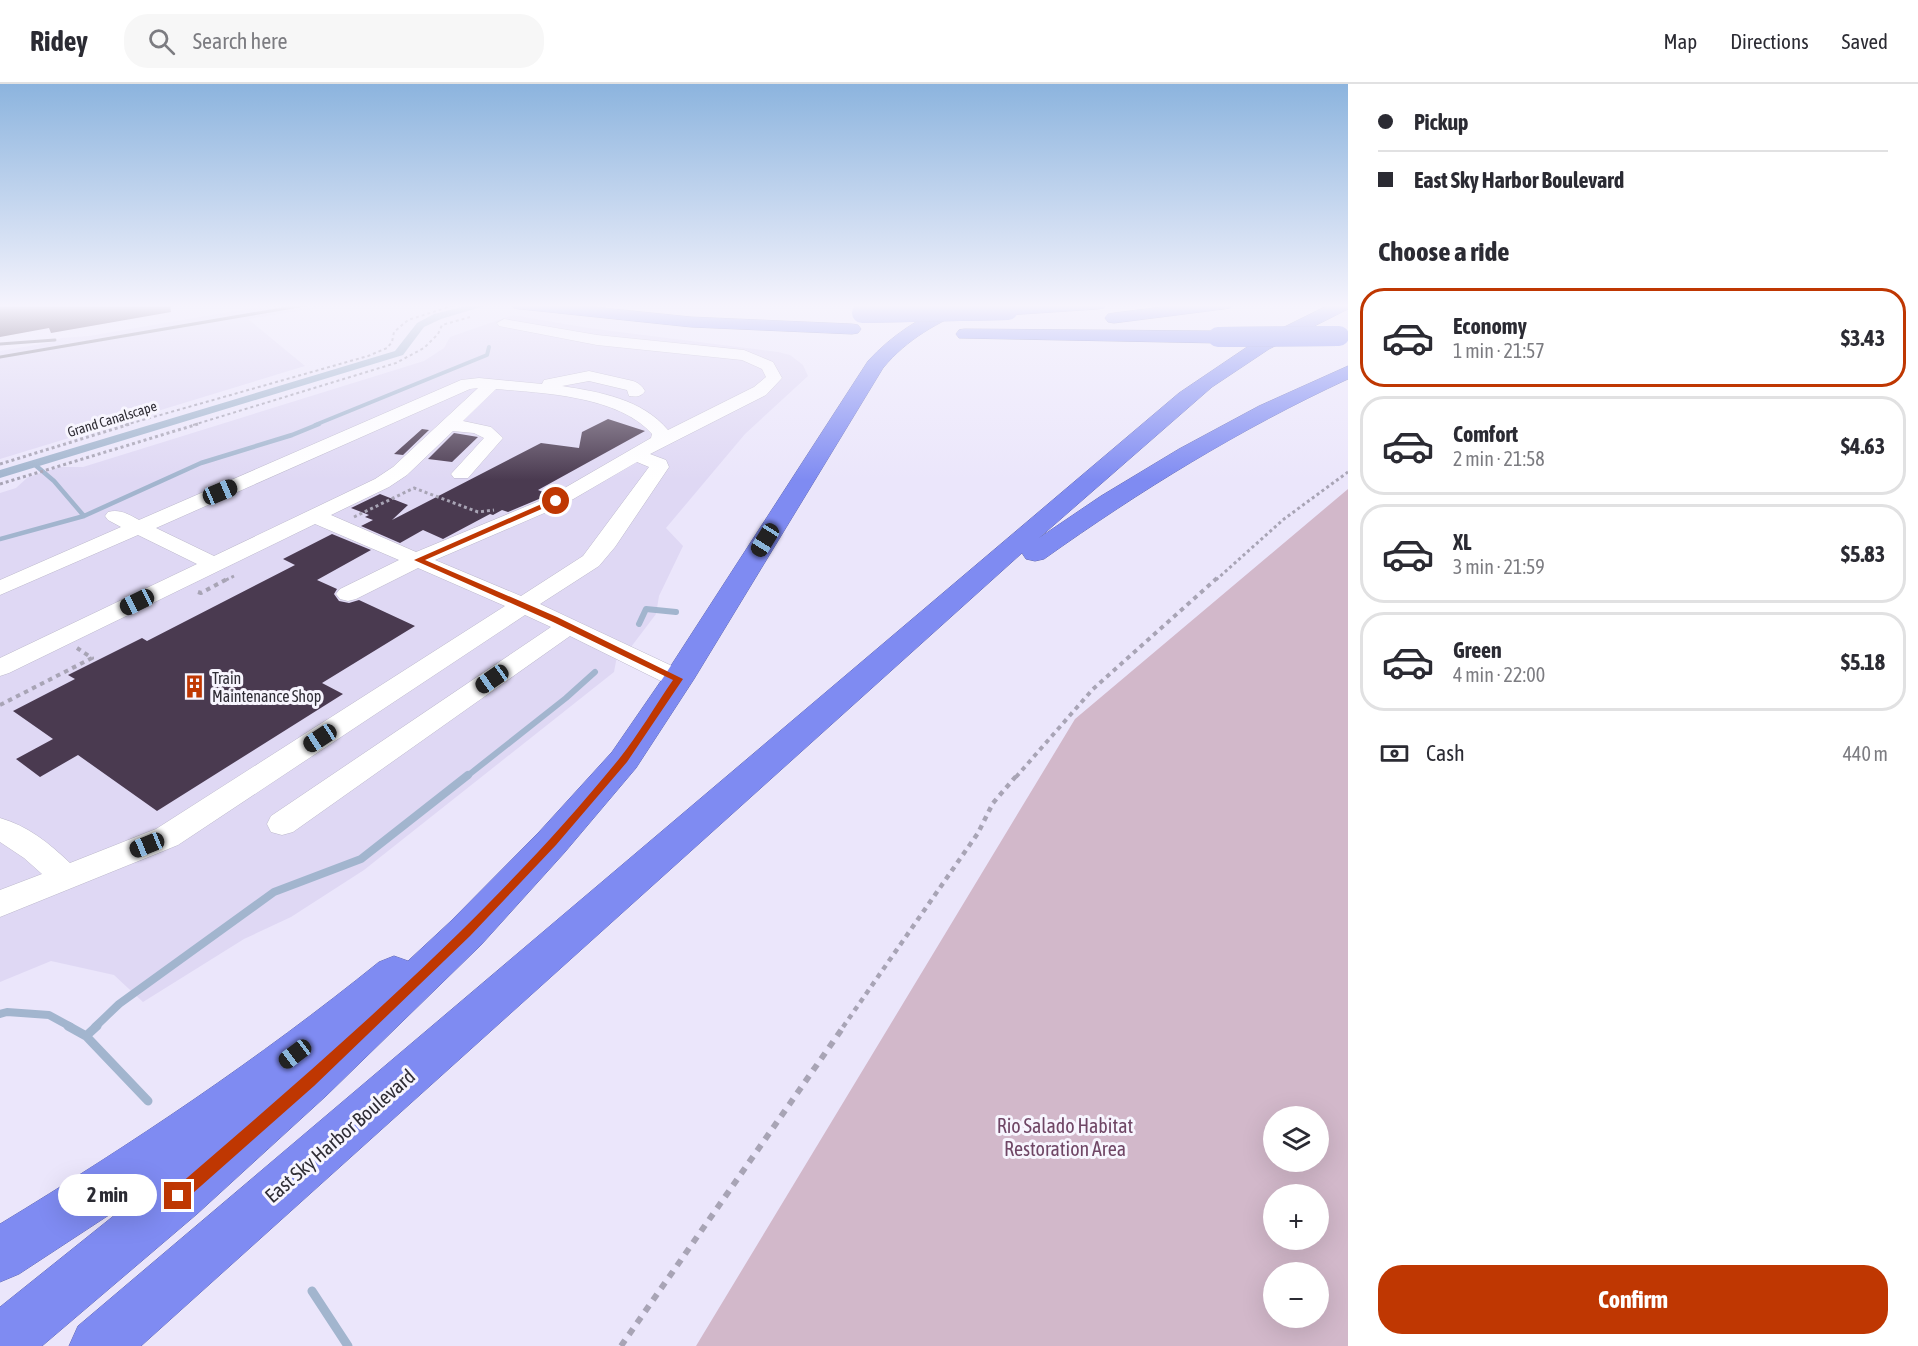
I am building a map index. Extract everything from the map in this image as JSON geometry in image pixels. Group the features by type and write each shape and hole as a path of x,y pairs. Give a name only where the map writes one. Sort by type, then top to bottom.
{"highway":[{"path":"0,1344 248,1135 363,1031 466,933 552,842 624,760 675,684 877,363"},
{"path":"582,926 716,805 1186,397 1232,363"},
{"path":"582,926 729,811 952,617 1058,536 1187,453 1279,404 1348,372"},
{"path":"0,1255 119,1180 183,1136 295,1054 380,986 438,935 506,869 675,684"},
{"name":"East Sky Harbor Boulevard","path":"99,1346 582,926"}],"lane":[{"path":"348,594 418,560 556,501 660,441 768,386 774,378 772,370 763,363"},
{"path":"544,388 559,380 589,376 633,386 637,391 635,392"},
{"path":"0,588 464,385 492,384 565,391 640,413 656,424 661,433 660,441"},
{"path":"0,668 392,477 492,384"},
{"path":"447,425 480,429 490,433 494,438 461,474"},
{"path":"0,904 167,837 591,561 607,542 659,467 657,463 635,455"},
{"path":"115,516 214,564"},
{"path":"315,516 569,626 675,684"},
{"path":"282,824 569,626"},
{"path":"0,829 33,848 65,879"}],"path":[{"name":"Grand Canalscape","path":"0,464 345,363"},
{"path":"0,484 377,370 394,363"},
{"path":"621,1346 978,833 993,803 1093,689 1284,519 1348,472"},
{"path":"345,521 414,488 478,512 490,509 500,512"},
{"path":"0,705 92,658 72,644"}],"shaded area":[{"path":"0,363 301,363 305,366 0,459"},
{"path":"418,363 800,363 808,376 745,434 666,528 683,546 659,596 656,614 631,647 617,656 614,672 364,870 291,917 244,939 143,1002 114,975 51,961 0,982 0,493 16,488 28,477 60,467 83,467"}],"green space":[{"name":"Rio Salado Habitat Restoration Area","path":"1348,489 1348,1346 696,1346 1075,719"}],"building":[{"path":"608,419 645,431 538,490 548,494 539,499 508,512 502,510 493,515 490,514 443,539 423,530 400,543 361,526 373,520 365,517 369,515 351,508 380,494 408,505 392,520 541,443 579,448 582,432"},
{"path":"422,429 429,430 403,455 394,454"},
{"path":"454,433 478,437 452,462 428,459"},
{"name":"Train Maintenance Shop","path":"332,534 371,550 317,580 337,589 334,594 339,601 349,603 359,600 415,626 322,683 343,694 157,811 78,755 40,777 16,759 53,739 13,711 75,679 68,675 142,638 147,641 295,565 283,559"}],"waterway":[{"path":"0,474 366,363"},
{"path":"315,425 468,363"},
{"path":"84,516 201,463 292,435 319,424"},
{"path":"34,464 54,481 84,516"},
{"path":"0,539 84,516"},
{"path":"639,624 646,609 676,612"},
{"path":"466,777 566,698 595,672"},
{"path":"95,1027 119,1004 274,892 361,859 468,775"},
{"path":"0,1014 7,1012 49,1015 71,1027"},
{"path":"68,1026 86,1036"},
{"path":"86,1036 97,1026"},
{"path":"86,1036 148,1101"},
{"path":"312,1291 348,1346"}],"place":[{"name":"Train Maintenance Shop","path":"194,687"}],"route":[{"path":"178,1196 309,1081 466,933 552,842 624,760 678,679 554,619 418,560 556,501"}]}
